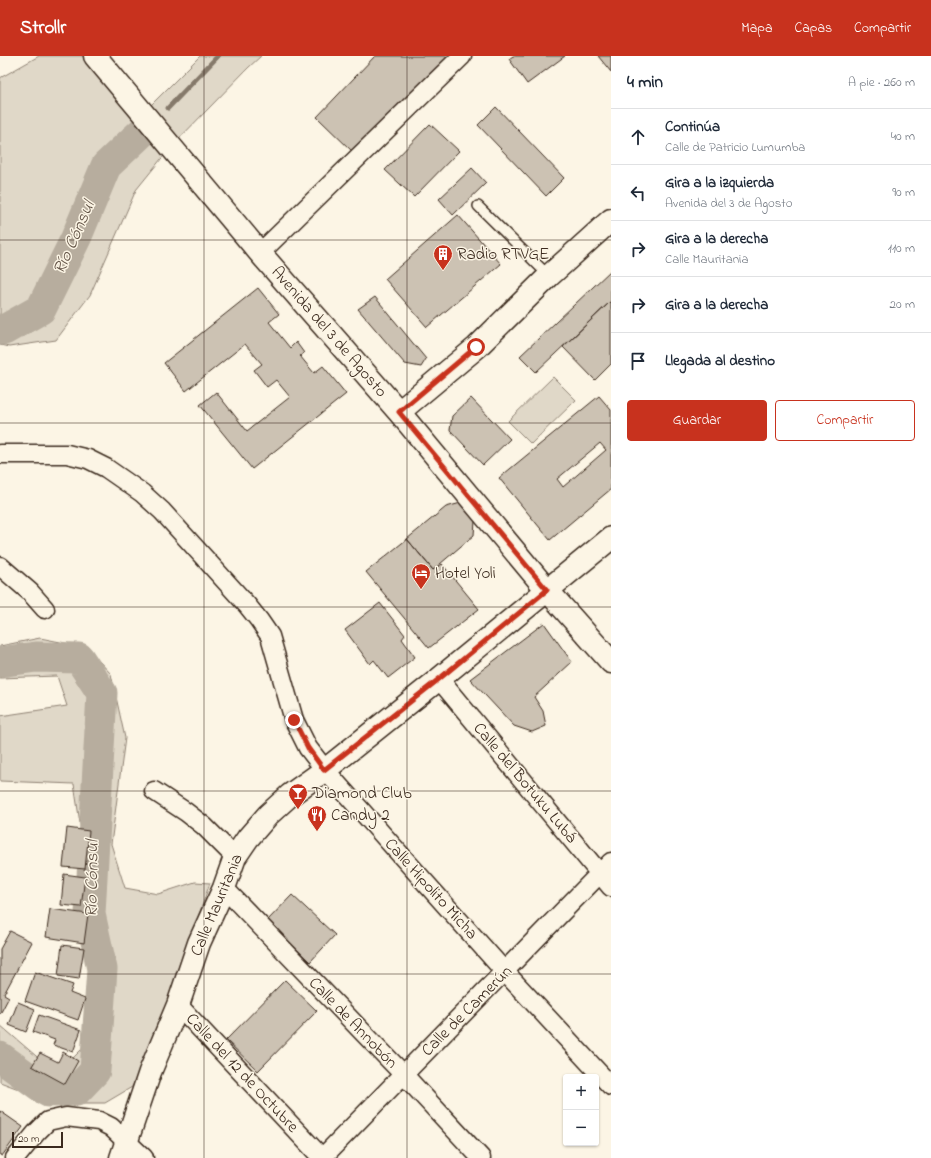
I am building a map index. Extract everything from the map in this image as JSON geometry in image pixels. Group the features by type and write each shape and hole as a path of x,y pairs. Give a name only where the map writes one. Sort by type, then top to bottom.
{"main road":[{"name":"Avenida del 3 de Agosto","path":"95,56 260,253 399,412 547,590 611,662"},
{"path":"399,412 476,347 549,276 611,220"},
{"name":"Calle Mauritania","path":"124,1149 150,1072 178,1005 199,943 224,888 235,857 248,838 268,815 290,794 324,770 439,679 611,538"}],"street":[{"path":"260,253 462,56"},
{"name":"Calle Hipolito Micha","path":"0,454 67,454 88,459 106,468 142,493 162,511 247,605 270,636 294,720 308,748 324,770 505,972 611,1086"},
{"path":"0,566 30,592 45,609"},
{"name":"Calle del Botuku Lubá","path":"439,679 605,868 611,887"},
{"path":"154,791 204,826 235,857"},
{"name":"Calle de Camerún","path":"322,1158 605,868"},
{"name":"Calle de Annobón","path":"224,888 404,1075 481,1158"},
{"name":"Calle del 12 de Octubre","path":"178,1005 322,1158"},
{"path":"15,1158 48,1121 66,1117 99,1121 111,1127 124,1149 144,1158"}],"lane":[{"path":"478,206 549,276"}],"shaded area":[{"path":"39,56 93,56 142,114 200,56 261,56 170,148 136,190 90,295 56,340 9,347 0,345 0,78"},
{"path":"553,377 576,400 531,444 508,421"},
{"path":"40,638 86,647 111,674 125,738 111,844 125,888 158,894 195,882 210,883 163,1017 132,1087 105,1103 56,1103 0,1082 0,1025 57,1074 93,1038 92,902 74,784 0,781 0,716 67,706 57,676 0,678 0,646"}],"building":[{"path":"375,56 449,56 355,154 317,117"},
{"path":"513,56 565,56 527,84 509,59"},
{"path":"598,56 611,56 611,72"},
{"path":"496,107 564,178 546,196 478,125"},
{"path":"430,124 459,151 414,197 385,170"},
{"path":"472,168 486,183 453,215 439,199"},
{"name":"Radio RTVGE","path":"458,215 501,264 427,327 385,279"},
{"path":"611,270 611,301 536,372 520,356"},
{"path":"258,288 279,314 269,322 290,348 296,342 304,353 300,356 314,373 323,366 346,394 252,469 200,405 216,392 247,431 290,397 276,380 267,387 254,370 262,364 245,344 186,391 164,363"},
{"path":"375,297 426,359 421,367 405,364 358,309"},
{"path":"611,301 611,364 595,380 563,347"},
{"path":"599,396 611,410 611,489 550,540 499,478","holes":["600,443 606,450 563,487 557,479"]},
{"path":"471,398 510,439 483,465 450,430 452,416"},
{"path":"461,503 475,521 474,535 433,570 407,539 446,507"},
{"path":"407,539 433,570 442,564 479,609 429,648 366,572"},
{"path":"380,603 405,635 402,639 415,657 388,678 374,660 370,664 345,630"},
{"path":"544,623 572,662 534,697 543,711 546,726 532,732 514,726 470,679"},
{"path":"67,828 89,831 85,869 63,867"},
{"path":"64,874 85,877 81,907 61,905"},
{"path":"292,895 335,935 310,962 267,921"},
{"path":"50,909 88,914 84,943 46,937"},
{"path":"10,931 32,942 4,994 9,997 0,1014 0,949"},
{"path":"62,945 84,948 79,979 58,976"},
{"path":"35,972 73,985 70,993 85,999 78,1020 25,1001"},
{"path":"285,980 317,1011 258,1071 226,1040"},
{"path":"18,1002 35,1009 26,1032 9,1025"},
{"path":"39,1015 81,1030 73,1052 53,1045 55,1040 33,1032"},
{"path":"63,1052 78,1061 65,1084 32,1066 40,1053 58,1062"},
{"path":"0,1111 23,1127 2,1156 0,1155"}],"waterway":[{"name":"Río Cónsul","path":"168,108 218,56"},
{"name":"Río Cónsul","path":"0,329 4,330 41,309 76,238 106,166 140,134"},
{"name":"Río Cónsul","path":"0,662 36,657 79,658 102,693 90,914 102,969 95,1071 76,1091 48,1092 0,1057"}],"place":[{"name":"Radio RTVGE","path":"443,271"},
{"name":"Hotel Yoli","path":"421,590"},
{"name":"Diamond Club","path":"298,810"},
{"name":"Candy 2","path":"317,832"}],"route":[{"path":"294,720 308,748 324,770 439,679 547,590 399,412 476,347"}]}
